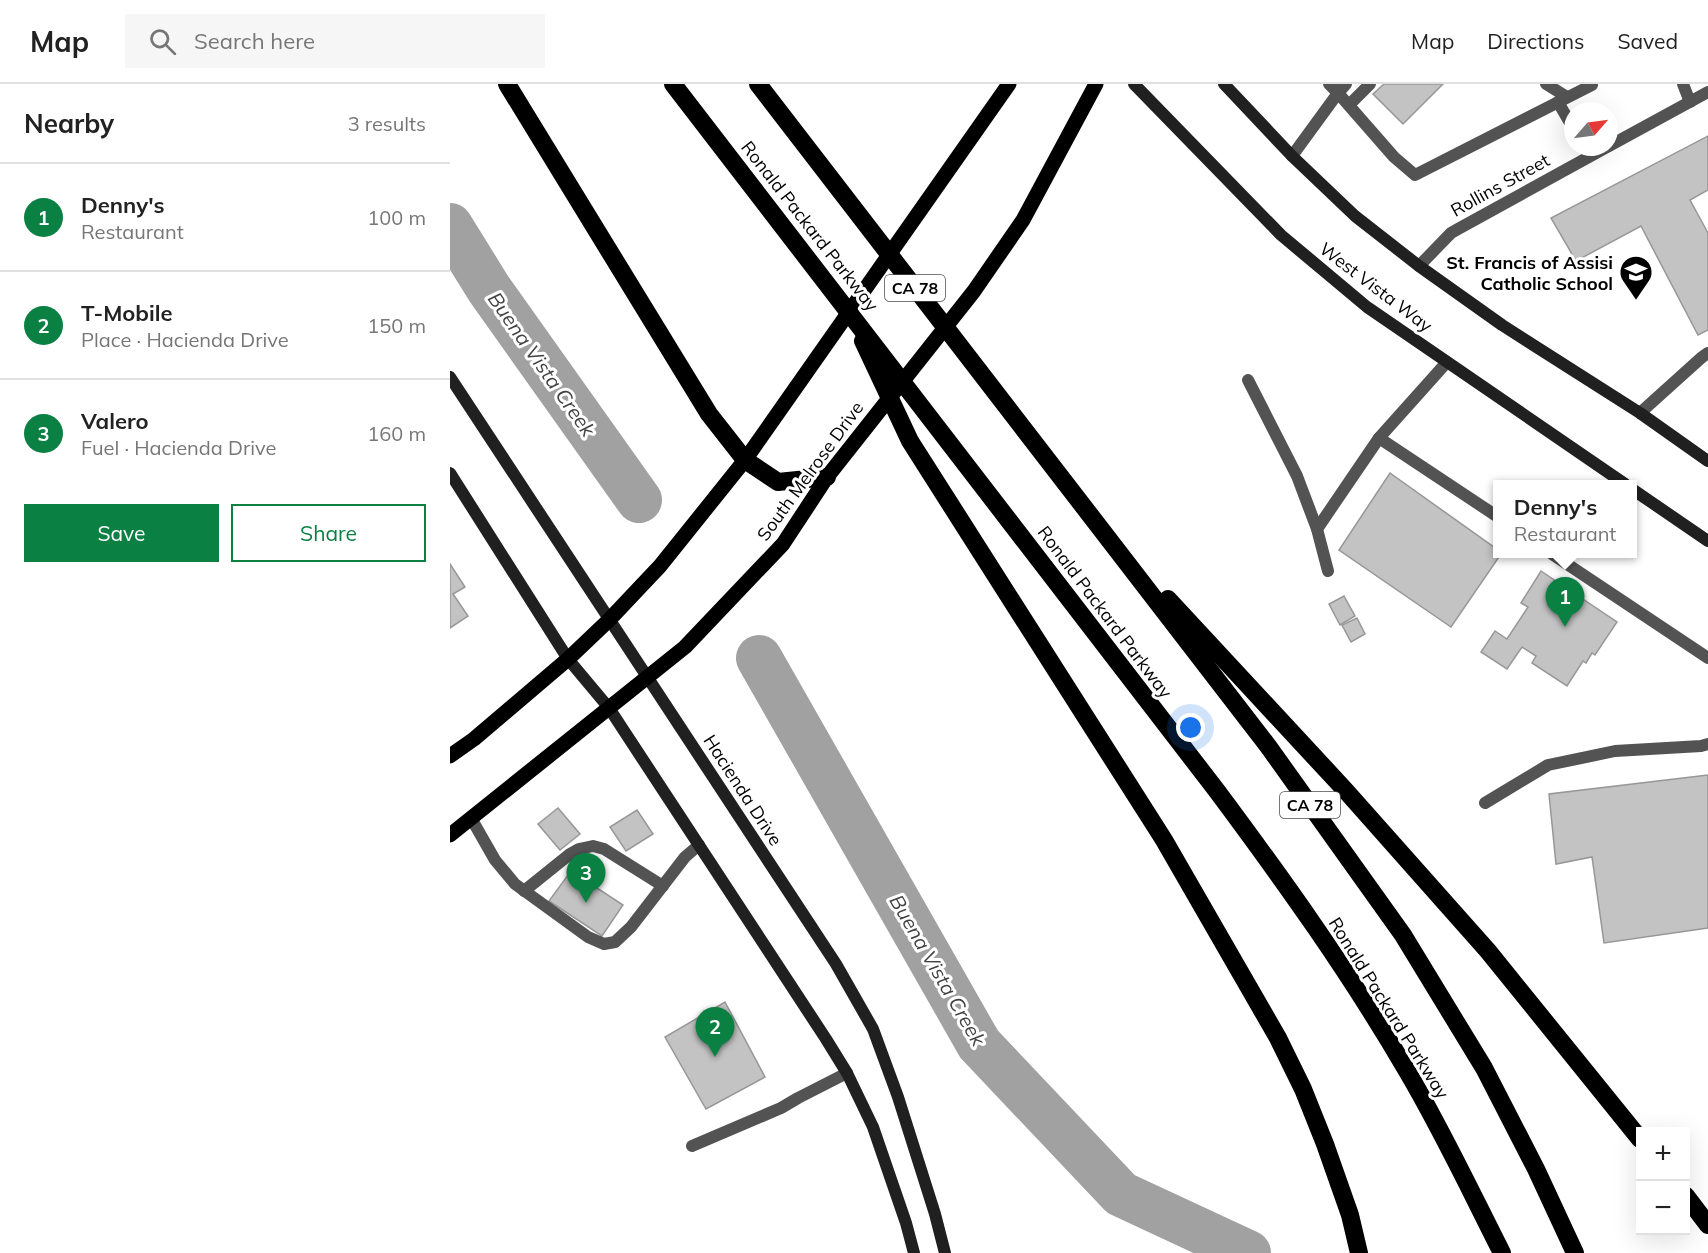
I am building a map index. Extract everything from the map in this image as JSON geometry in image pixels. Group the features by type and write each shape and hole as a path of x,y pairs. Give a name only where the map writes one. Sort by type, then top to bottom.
{"highway":[{"path":"507,84 709,414 745,460 778,482 826,477"},
{"name":"Ronald Packard Parkway","path":"673,84 1285,882 1407,1071 1502,1253"},
{"name":"CA 78","path":"758,84 1268,746 1403,935 1484,1068 1536,1169 1575,1253"},
{"path":"846,307 910,441 1164,840 1278,1038 1303,1089 1325,1144 1350,1215 1359,1253"},
{"path":"1089,514 1346,790 1488,951 1636,1133"},
{"path":"1690,1201 1708,1225"}],"main road":[{"path":"450,756 474,739 568,659 660,566 745,460 1009,84"},
{"name":"South Melrose Drive","path":"450,835 685,647 783,544 826,477 987,273 1023,220 1096,84"},
{"name":"West Vista Way","path":"1134,84 1281,236 1366,307 1619,480"},
{"path":"1224,84 1292,156 1355,216 1419,266 1502,325 1640,413 1708,462"},
{"name":"Hacienda Drive","path":"450,377 836,964 873,1029 898,1097 945,1253"},
{"path":"450,473 568,659 609,708 847,1073 873,1127 914,1253"},
{"path":"1637,492 1708,540"}],"street":[{"path":"1329,84 1342,89 1348,105 1394,157 1415,175 1592,84"},
{"path":"1348,105 1370,84"},
{"path":"1546,84 1564,105"},
{"path":"1683,84 1690,102"},
{"path":"1292,156 1342,89"},
{"name":"Rollins Street","path":"1618,141 1708,92"},
{"name":"Rollins Street","path":"1419,266 1458,228 1580,156"},
{"path":"1640,413 1706,358"},
{"path":"1317,529 1379,438 1447,362"},
{"path":"1248,380 1297,476 1317,529 1328,571"},
{"path":"1379,438 1493,514"},
{"path":"1558,558 1708,658"},
{"path":"1485,803 1548,765 1615,752 1708,744"},
{"path":"471,818 495,860 515,884 588,937 604,944 615,942 631,927 686,857 699,845"},
{"path":"524,891 570,854 593,846 604,849 663,886"},
{"path":"692,1146 781,1108 847,1073"}],"building":[{"path":"1384,84 1443,84 1403,124 1373,94"},
{"path":"1708,136 1708,190 1690,200 1708,233 1708,330 1698,335 1641,226 1576,261 1551,218"},
{"path":"1390,473 1493,546 1493,558 1498,558 1451,627 1339,550"},
{"path":"450,564 465,587 453,594 468,616 450,628"},
{"path":"1541,571 1617,622 1595,655 1592,653 1586,663 1583,661 1567,686 1532,663 1536,656 1522,647 1507,669 1481,652 1495,631 1507,639 1528,607 1521,603"},
{"path":"1344,596 1355,616 1340,625 1329,604"},
{"path":"1357,618 1365,634 1351,642 1342,625"},
{"path":"1708,775 1708,928 1604,943 1592,857 1556,864 1549,794"},
{"path":"558,808 580,834 560,850 538,824"},
{"path":"637,810 653,834 626,851 610,827"},
{"path":"571,871 623,905 602,936 549,901"},
{"path":"725,1002 765,1077 706,1109 665,1037"}],"waterway":[{"name":"Buena Vista Creek","path":"450,226 489,289 639,500"},
{"name":"Buena Vista Creek","path":"759,658 979,1044 1121,1194 1248,1253"}],"place":[{"name":"St. Francis of Assisi Catholic School","path":"1636,301"},
{"name":"Denny's","path":"1565,627"},
{"name":"Valero","path":"586,903"},
{"name":"T-Mobile","path":"715,1057"}]}
